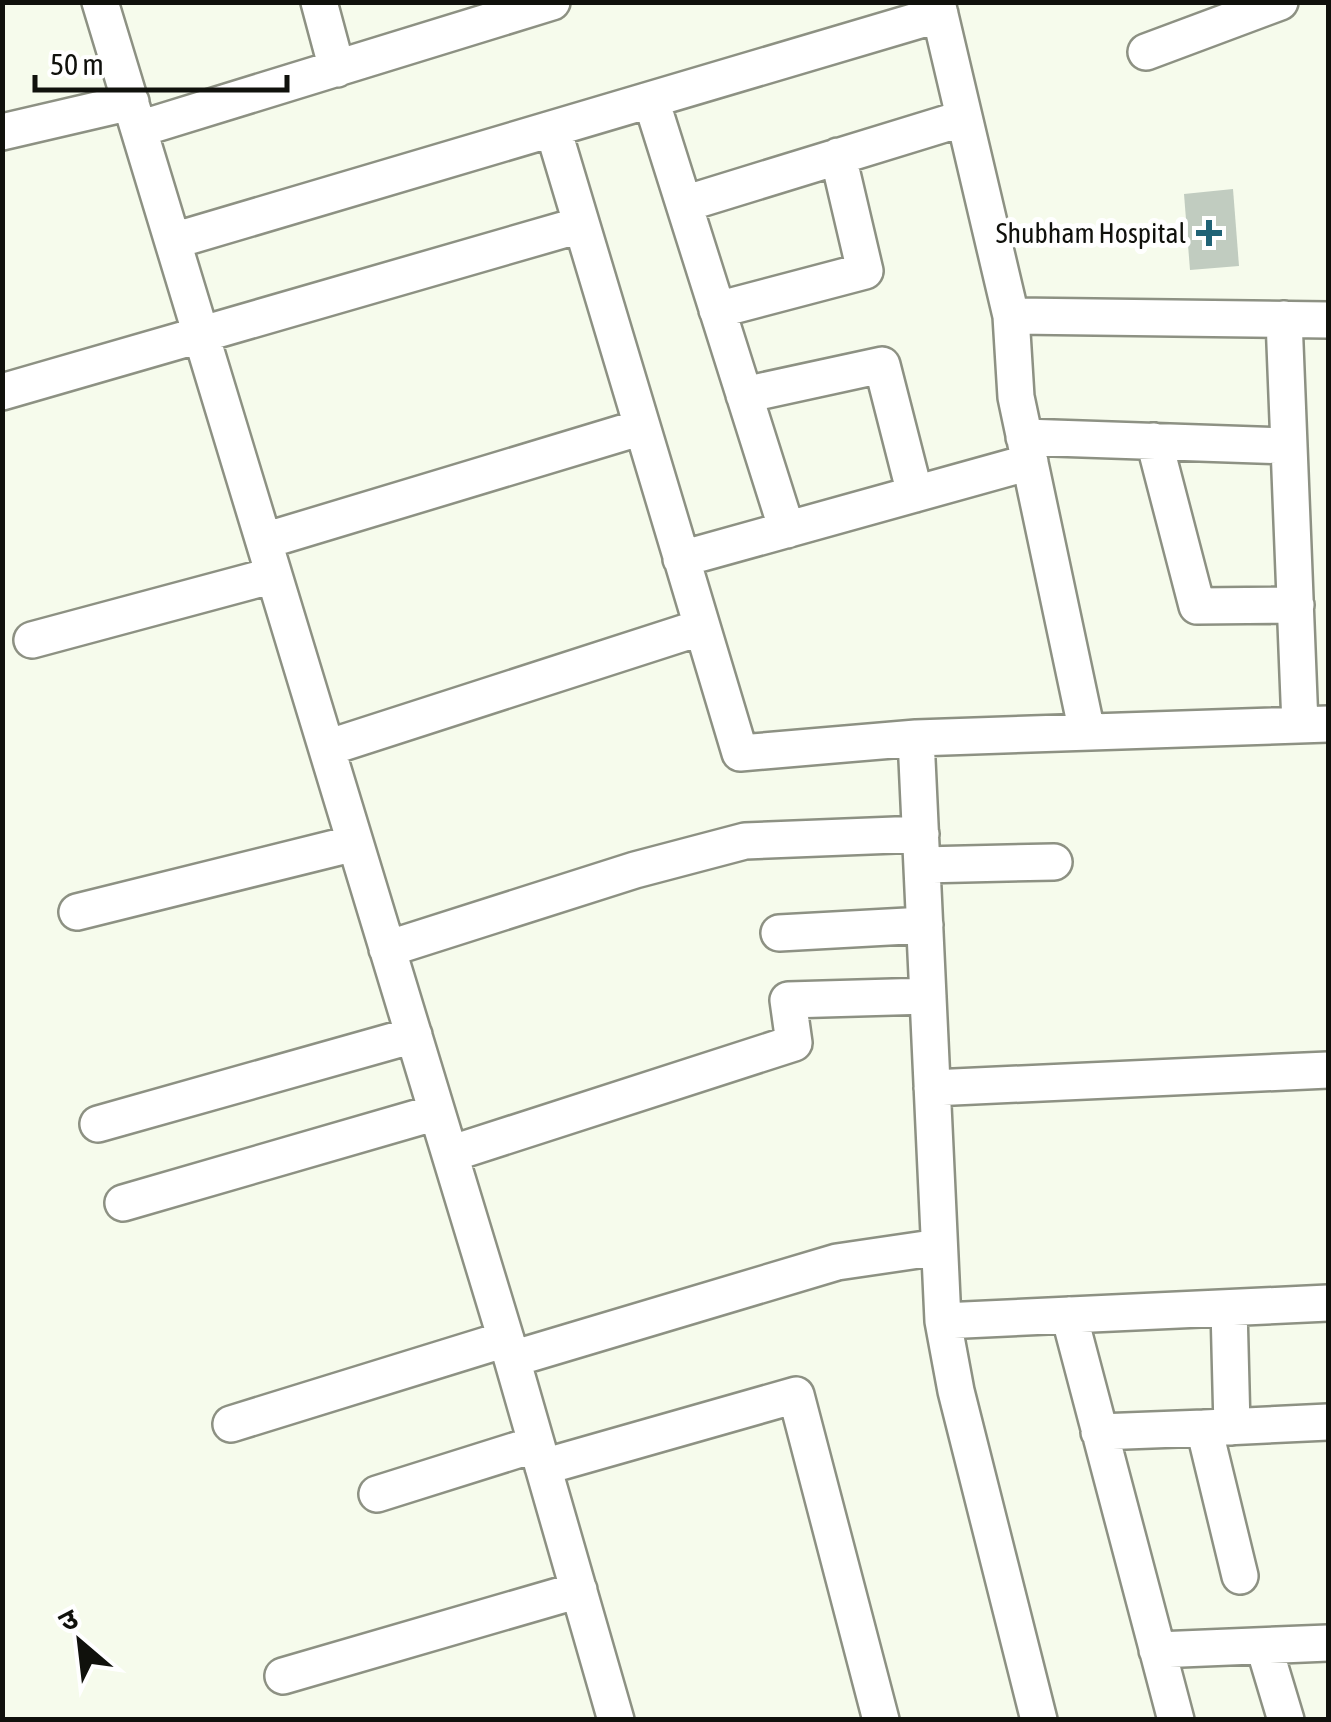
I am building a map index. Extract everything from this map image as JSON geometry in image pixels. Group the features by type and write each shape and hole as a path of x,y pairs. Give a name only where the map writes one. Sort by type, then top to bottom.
{"street":[{"path":"100,2 438,1112 616,1720"},
{"path":"319,2 337,68"},
{"path":"2,132 135,116 337,68 552,2"},
{"path":"1146,52 1267,5"},
{"path":"173,241 651,100 938,8 1011,316 1016,397 1086,732"},
{"path":"651,100 787,530"},
{"path":"684,204 964,118"},
{"path":"553,129 740,753 916,738 1314,725 1296,605 1284,319"},
{"path":"718,310 865,271 838,156"},
{"path":"2,392 580,224"},
{"path":"1011,316 1328,320"},
{"path":"744,395 882,365 915,494"},
{"path":"264,541 642,427"},
{"path":"682,559 915,494 1027,450 1154,442 1289,446"},
{"path":"1154,442 1197,606 1296,605"},
{"path":"32,640 274,575"},
{"path":"327,748 702,628"},
{"path":"916,738 944,1321 956,1391 1038,1720"},
{"path":"387,948 634,870 745,841 922,850 1054,862"},
{"path":"77,912 355,843"},
{"path":"780,932 925,925"},
{"path":"450,1154 794,1043 788,1000 928,996"},
{"path":"98,1124 414,1036"},
{"path":"932,1088 1328,1070"},
{"path":"122,1203 438,1112"},
{"path":"231,1424 837,1262 939,1247"},
{"path":"944,1321 1328,1303"},
{"path":"1229,1308 1218,1428 1240,1576"},
{"path":"1069,1315 1176,1720"},
{"path":"377,1494 796,1395 881,1720"},
{"path":"1099,1432 1328,1422"},
{"path":"283,1676 579,1590"},
{"path":"1158,1650 1328,1643"},
{"path":"1264,1647 1286,1720"}],"building":[{"path":"1233,189 1239,266 1190,270 1184,194"}],"place":[{"name":"Shubham Hospital","path":"1209,233"}]}
